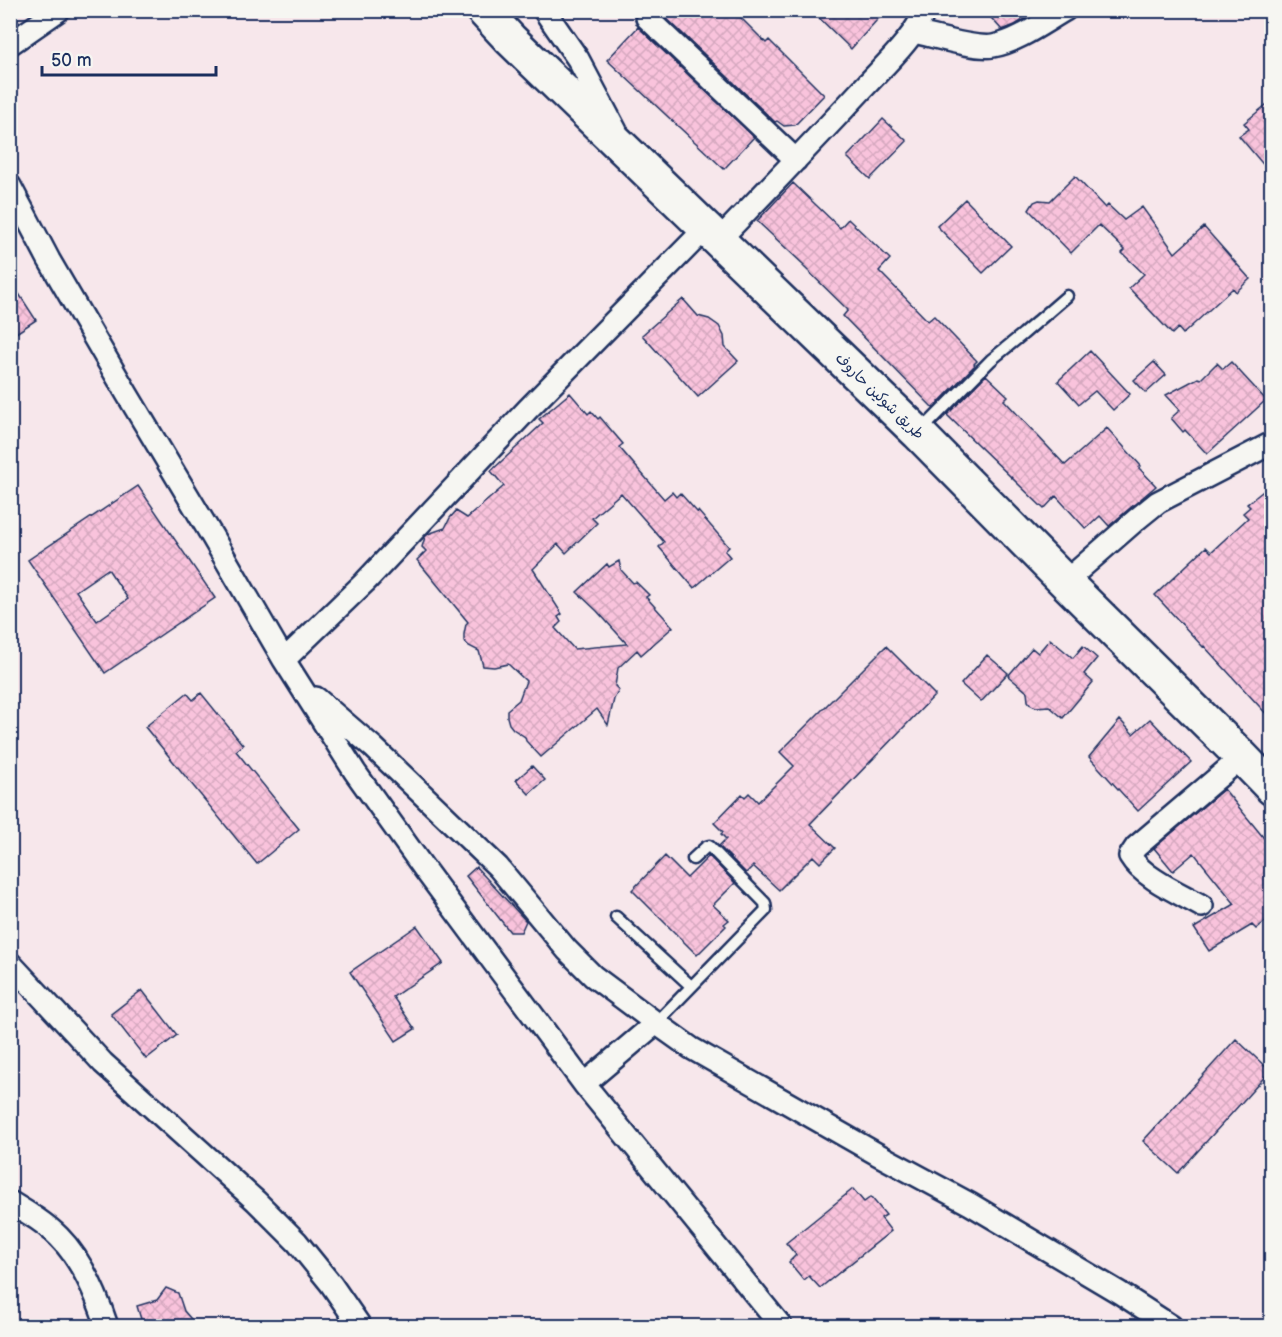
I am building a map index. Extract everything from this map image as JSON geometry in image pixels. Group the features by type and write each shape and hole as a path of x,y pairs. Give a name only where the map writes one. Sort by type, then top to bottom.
{"main road":[{"name":"طريق شوكين حاروف","path":"483,10 510,39 918,433 1272,788"}],"street":[{"path":"10,44 59,10"},
{"path":"544,10 578,58 625,149"},
{"path":"284,660 365,582 528,409 712,234 796,160 894,56 914,32 924,10"},
{"path":"914,32 975,46 993,46 1026,33 1065,10"},
{"path":"646,18 796,160"},
{"path":"10,186 16,210 55,271 284,660 355,772 412,853 584,1084 781,1326"},
{"path":"1065,582 1158,502 1272,443"},
{"path":"299,684 373,747 498,867 567,950 593,976 656,1023 691,1048 970,1204 1171,1326"},
{"path":"1202,906 1144,873 1130,856 1136,847 1242,757"},
{"path":"10,963 103,1063 256,1201 297,1242 331,1284 360,1326"},
{"path":"584,1084 656,1023"},
{"path":"10,1202 37,1218 61,1238 80,1264 100,1303 107,1326"}],"lane":[{"path":"918,433 991,360 1066,296"},
{"path":"656,1023 764,912 767,906 709,846 693,859"},
{"path":"615,917 692,986"}],"building":[{"path":"658,10 733,10 766,43 769,40 824,95 795,125 784,126 775,122"},
{"path":"811,10 886,10 851,49"},
{"path":"984,10 1039,10 1002,30"},
{"path":"638,27 754,137 724,169 607,60"},
{"path":"1272,100 1272,175 1239,136 1249,129 1244,123"},
{"path":"883,119 907,141 870,179 847,157"},
{"path":"1075,176 1105,208 1108,205 1124,220 1142,207 1175,253 1204,227 1250,279 1236,292 1233,288 1183,334 1178,328 1172,334 1129,288 1144,274 1122,253 1125,250 1099,225 1071,253 1029,210 1034,202 1050,201"},
{"path":"793,183 840,228 848,219 890,259 879,271 928,321 934,316 977,361 933,408 843,316 848,310 757,221"},
{"path":"965,199 1011,246 983,273 937,226"},
{"path":"10,280 36,320 10,337"},
{"path":"683,299 698,316 709,319 719,326 724,336 725,347 738,361 698,397 642,335"},
{"path":"1090,351 1130,394 1113,410 1095,391 1079,404 1058,381"},
{"path":"1154,362 1166,375 1146,393 1134,380"},
{"path":"1231,362 1266,400 1207,454 1171,418 1180,410 1166,395 1198,378 1201,379 1217,363 1223,369"},
{"path":"986,375 1008,396 1004,400 1065,465 1107,428 1156,486 1109,526 1100,516 1086,529 1056,496 1044,509 947,415"},
{"path":"570,393 588,414 591,411 598,419 600,417 623,444 619,447 664,499 672,492 676,497 680,493 698,511 729,547 725,551 730,557 694,588 659,547 664,542 621,493 592,518 597,523 566,553 558,544 533,569 562,614 558,617 561,622 555,628 574,649 627,644 577,592 607,564 609,567 619,561 621,570 649,595 646,597 673,627 641,655 637,650 618,668 615,686 619,690 614,699 608,725 597,709 541,757 525,737 513,729 507,717 507,710 519,700 526,681 508,664 494,667 483,666 479,651 464,641 468,622 417,560 426,551 422,547 428,534 445,528 456,511 467,518 504,486 491,471 543,423 539,419"},
{"path":"1272,484 1272,720 1155,595 1206,547 1211,552 1248,518 1243,513 1250,507 1247,504"},
{"path":"138,486 215,598 105,673 28,560","holes":["108,569 128,599 97,621 76,591"]},
{"path":"1050,639 1073,658 1083,646 1097,658 1084,674 1093,682 1063,718 1049,706 1031,705 1027,692 1008,676 1032,648 1038,653"},
{"path":"886,646 935,695 810,824 835,848 820,863 813,856 779,890 753,866 746,873 719,846 726,839 714,823 742,794 745,797 749,793 758,802 794,766 780,752"},
{"path":"987,655 1008,673 981,702 961,684"},
{"path":"187,693 193,700 201,693 243,745 236,751 299,829 257,864 145,727"},
{"path":"1150,719 1191,762 1138,811 1089,757 1120,720 1133,734"},
{"path":"532,766 545,780 529,794 516,780"},
{"path":"1224,789 1272,848 1272,916 1256,929 1252,925 1209,951 1194,928 1235,904 1194,853 1173,871 1154,848"},
{"path":"665,856 687,878 709,856 735,883 713,905 729,920 724,924 726,926 697,955 632,890"},
{"path":"476,867 526,921 521,932 510,932 466,876"},
{"path":"417,926 443,963 393,997 415,1029 396,1041 350,972"},
{"path":"142,990 177,1035 146,1059 111,1014"},
{"path":"1236,1039 1270,1071 1178,1173 1143,1141"},
{"path":"853,1189 864,1202 871,1197 886,1215 881,1218 891,1231 820,1288 809,1276 804,1280 789,1262 796,1255 786,1243"},
{"path":"166,1288 178,1293 184,1311 197,1326 143,1326 137,1306 157,1300"}]}
